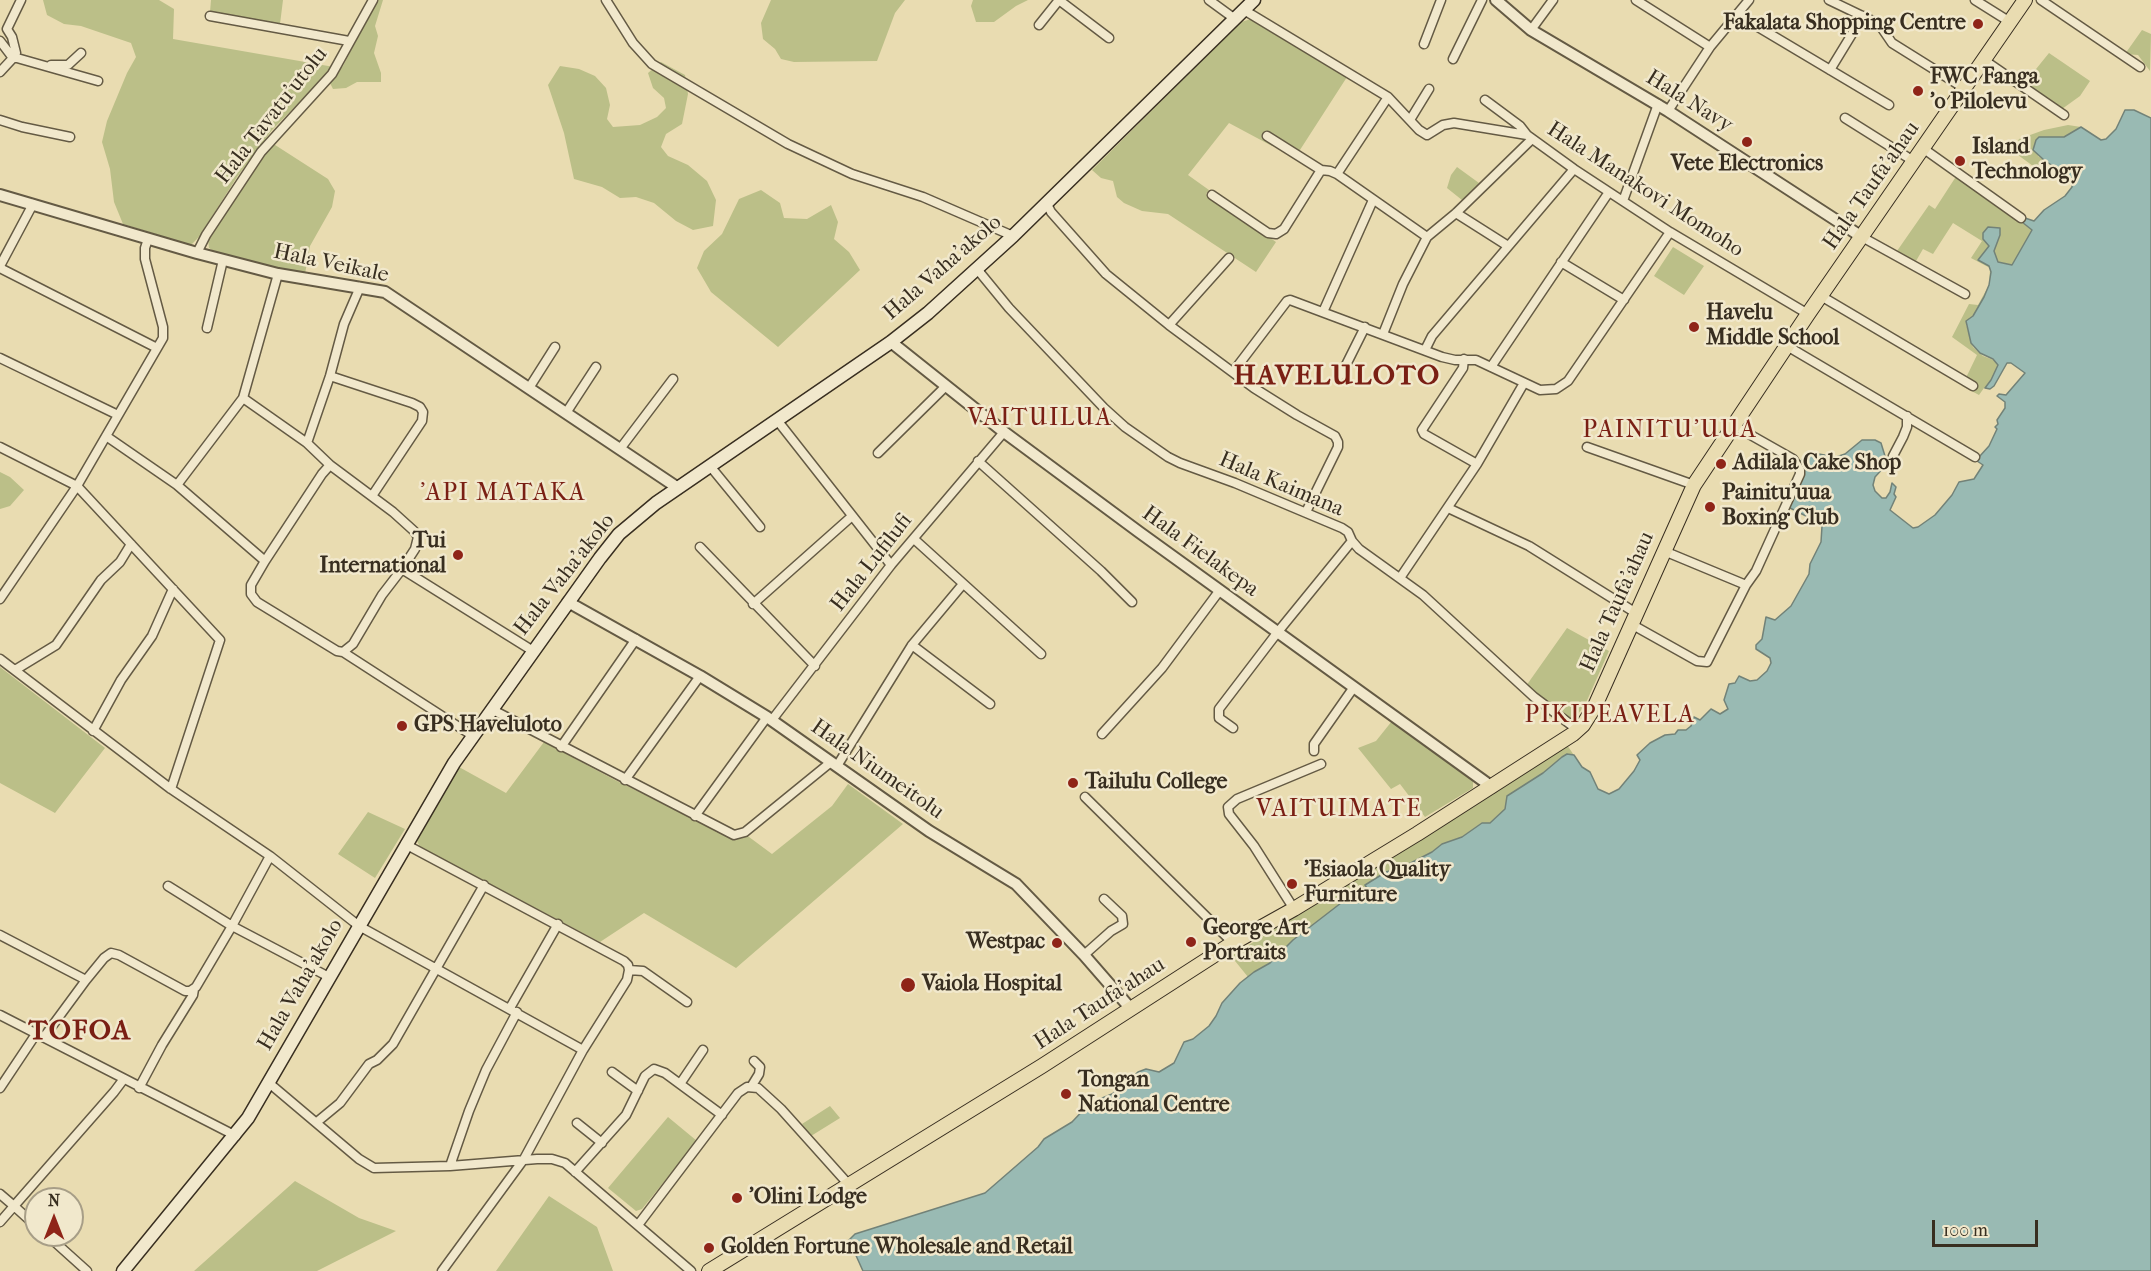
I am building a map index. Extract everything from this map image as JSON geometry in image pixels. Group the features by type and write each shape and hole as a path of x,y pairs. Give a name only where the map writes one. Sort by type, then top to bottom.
{"main road":[{"name":"Hala Vaha'akolo","path":"123,1271 236,1136 454,763 619,534 636,518 891,342 928,313 1047,204 1254,0"},
{"name":"Hala Taufa'ahau","path":"709,1271 850,1186 1233,943 1294,909 1491,788 1578,730 1589,717 1694,485 2025,0"}],"street":[{"path":"0,72 7,60 16,53 8,29 21,0"},
{"name":"Hala Tavatu'utolu","path":"197,254 206,235 261,152 332,74 373,0"},
{"path":"606,0 633,43 652,64 788,144 852,174 923,197 1013,236"},
{"path":"1039,25 1059,0 1109,38"},
{"name":"Hala Manakovi Momoho","path":"1209,0 1240,14 1388,97 1419,130 1427,135 1443,125 1454,123 1530,137 1670,232 1809,314"},
{"path":"1424,44 1441,0"},
{"path":"1453,59 1482,0"},
{"name":"Hala Navy","path":"1496,0 1531,30 1658,104 1862,237"},
{"path":"1531,30 1553,0"},
{"path":"1636,0 1710,47"},
{"path":"1668,111 1710,47 1749,0"},
{"path":"1829,0 1879,24 1892,43 1964,88"},
{"path":"1976,0 2010,21"},
{"path":"2041,0 2140,67"},
{"path":"1738,15 1889,105"},
{"path":"210,16 350,41"},
{"path":"1830,70 1863,16"},
{"path":"0,42 7,60"},
{"path":"7,60 68,64 81,53"},
{"path":"1984,60 2064,115"},
{"path":"41,64 98,81"},
{"path":"1410,120 1429,89"},
{"path":"1337,174 1388,97"},
{"path":"1383,334 1402,284 1427,237 1456,213 1530,137 1520,126 1485,100"},
{"path":"1623,201 1658,104"},
{"path":"1845,118 1915,162"},
{"path":"0,120 21,127 70,137"},
{"path":"1267,136 1321,170 1337,174 1427,237"},
{"path":"1924,148 2021,218"},
{"path":"1425,350 1440,327 1574,169"},
{"path":"1212,195 1268,232 1276,234 1284,229 1321,170"},
{"path":"1491,367 1609,192"},
{"name":"Hala Veikale","path":"0,195 197,254 278,274 385,292 678,488"},
{"path":"1323,312 1373,200"},
{"path":"33,204 0,267 157,348"},
{"path":"1047,204 1051,212 1106,274 1169,326 1297,415 1335,436 1338,447 1306,512"},
{"path":"1456,213 1508,246"},
{"path":"1233,372 1287,301 1294,300 1450,359 1476,360 1540,390 1556,389 1568,381 1670,232"},
{"path":"1862,237 1965,294"},
{"path":"0,599 77,486 163,338 163,327 145,259 148,239"},
{"path":"1169,326 1229,258"},
{"path":"207,328 223,260"},
{"path":"1561,262 1624,300"},
{"name":"Hala Kaimana","path":"977,269 1009,308 1125,427 1179,463 1306,512 1348,532 1359,549 1423,595 1534,697 1578,730"},
{"path":"177,485 243,398 278,274"},
{"path":"307,443 330,376 344,324 360,287"},
{"path":"1821,296 1972,386"},
{"path":"1341,375 1365,327"},
{"name":"Hala Fielakepa","path":"891,342 1004,432 1491,788"},
{"path":"1787,346 1975,457"},
{"path":"529,388 555,347"},
{"path":"0,358 118,415"},
{"path":"1464,359 1463,368 1422,430 1424,434 1478,464"},
{"path":"566,413 596,367"},
{"path":"330,376 412,403 420,407 423,412 422,421 372,496"},
{"path":"620,449 674,379"},
{"path":"1400,578 1478,464 1524,383"},
{"path":"878,453 946,386"},
{"path":"243,398 307,443 330,465 393,512 418,537 415,549 402,569 382,595 353,644 343,652"},
{"path":"1893,456 1904,437 1907,416"},
{"path":"777,420 891,565"},
{"path":"1448,508 1529,546 1697,661 1707,662 1746,585 1756,571 1800,474 1793,459 1733,425"},
{"name":"Hala Lufilufi","path":"695,816 769,719 815,666 891,565 1004,432"},
{"path":"106,436 177,485 266,561"},
{"path":"1587,447 1694,485"},
{"path":"1,448 77,486 220,640 171,789"},
{"path":"978,461 1101,571 1132,602"},
{"path":"330,465 251,585 251,594 257,602 337,651 343,652 473,736"},
{"path":"710,466 760,527"},
{"path":"753,604 851,517"},
{"path":"914,538 1041,654"},
{"path":"1233,728 1219,718 1219,709 1352,541"},
{"path":"15,670 56,645 101,580 120,562 131,544"},
{"path":"700,547 815,666"},
{"path":"1664,551 1746,585"},
{"path":"402,569 533,651"},
{"path":"491,710 730,834 741,834 834,764 912,645 963,584"},
{"path":"93,731 121,680 152,636 173,589"},
{"path":"1102,734 1162,668 1220,590"},
{"name":"Hala Niumeitolu","path":"568,602 700,676 769,719 929,831 1016,884 1084,954 1131,1009"},
{"path":"561,747 636,639"},
{"path":"912,645 990,704"},
{"path":"0,659 171,789 270,856 359,926 583,1050"},
{"path":"625,780 700,676"},
{"path":"1314,751 1314,744 1354,687"},
{"path":"1294,909 1254,846 1229,814 1228,807 1237,799 1321,764"},
{"path":"1085,797 1233,943"},
{"path":"405,844 624,961 629,970 627,980 583,1050 525,1159 442,1271"},
{"path":"139,1088 270,856"},
{"path":"317,1122 340,1103 369,1064 377,1060 393,1044 484,885"},
{"path":"168,886 232,926 329,977"},
{"path":"1084,954 1123,924 1122,916 1104,899"},
{"path":"450,1166 486,1070 513,1010 558,924"},
{"path":"0,935 86,980"},
{"path":"0,1088 104,958 111,953 119,955 185,991 194,989"},
{"path":"629,970 643,971 687,1002"},
{"path":"0,1015 236,1136"},
{"path":"680,1084 703,1050"},
{"path":"751,1087 759,1074 760,1067 754,1061"},
{"path":"575,1172 626,1115 645,1076 654,1069 680,1084 722,1115"},
{"path":"612,1072 638,1091"},
{"path":"0,1222 123,1080"},
{"path":"269,1083 359,1160 374,1168 450,1166 525,1159 552,1159 565,1163 691,1271"},
{"path":"638,1225 742,1089 751,1087 763,1092 781,1109 850,1186"},
{"path":"577,1124 602,1143"},
{"path":"0,1194 24,1215"},
{"path":"60,1247 87,1271"}],"green space":[{"path":"43,0 159,0 174,9 173,39 334,67 272,130 237,177 199,237 191,245 123,224 114,202 110,169 102,142 107,121 136,57 131,43 81,26 64,24 47,15"},
{"path":"211,0 283,0 280,24 210,12"},
{"path":"377,0 383,0 375,26 378,36 374,53 381,73 381,82 357,82 346,88 333,89 329,81 343,66"},
{"path":"771,0 905,0 895,13 877,61 794,62 781,59 775,49 763,39 761,23"},
{"path":"973,0 1028,0 994,22 976,22 971,6"},
{"path":"1251,19 1347,77 1298,153 1275,140 1272,146 1229,123 1188,175 1209,190 1206,194 1276,242 1256,272 1168,214 1142,211 1124,203 1117,197 1113,181 1101,178 1092,170 1241,22"},
{"path":"2142,30 2151,34 2150,71 2138,55 2125,54"},
{"path":"2049,53 2090,81 2080,96 2062,109 2013,78 2032,74"},
{"path":"661,62 685,75 688,94 682,124 666,134 661,147 668,156 688,165 707,181 716,200 713,226 693,230 676,221 654,203 636,197 620,198 602,187 574,179 564,133 548,85 560,66 579,69 595,76 606,88 610,105 607,119 613,127 640,125 657,117 666,108 664,98 653,88 648,73"},
{"path":"2068,125 2081,127 2064,137 2043,137 2038,156 2048,162 2045,165 2033,166 2018,155 2016,145 2019,139"},
{"path":"272,143 328,179 335,191 332,207 310,246 305,274 216,253 209,248 208,239"},
{"path":"1457,167 1479,183 1462,200 1447,188 1451,175"},
{"path":"1957,175 2032,230 2012,265 1998,262 1999,289 1966,324 1973,347 1983,356 1996,361 1998,365 1988,389 1984,388 1979,395 1962,386 1977,355 1952,337 1969,304 1978,305 1989,285 1990,268 1971,258 1982,241 1953,223 1933,254 1923,249 1916,261 1897,251 1929,205 1935,209"},
{"path":"761,190 780,203 784,218 807,219 831,205 838,222 834,239 849,252 860,270 778,347 711,292 697,268 704,251 722,234 739,199"},
{"path":"1673,247 1704,266 1684,295 1654,276"},
{"path":"0,472 10,477 24,490 10,506 0,509"},
{"path":"1567,628 1609,651 1585,705 1578,714 1570,718 1526,686"},
{"path":"0,667 105,748 55,813 0,783"},
{"path":"1392,721 1473,780 1473,788 1425,817 1400,784 1391,789 1358,748 1376,741"},
{"path":"544,742 728,836 745,834 772,854 832,806 848,784 903,824 736,968 644,913 600,942 420,847 417,841 459,767 506,793"},
{"path":"1567,745 1582,767 1505,809 1490,823 1479,825 1462,837 1442,844 1432,852 1401,868 1386,872 1366,884 1368,890 1360,899 1354,897 1270,963 1248,977 1231,956 1497,791"},
{"path":"368,812 405,829 375,878 338,854"},
{"path":"830,1106 840,1118 811,1136 802,1124"},
{"path":"668,1117 697,1141 642,1209 636,1211 608,1188"},
{"path":"295,1181 359,1218 396,1231 317,1271 194,1271"},
{"path":"549,1196 597,1227 613,1271 496,1271"}],"water":[{"path":"2125,110 2134,110 2151,118 2151,1271 863,1271 849,1240 855,1234 985,1193 1038,1147 1044,1139 1072,1122 1090,1103 1112,1094 1138,1072 1146,1069 1159,1072 1174,1063 1184,1042 1193,1039 1209,1026 1222,1003 1240,983 1270,963 1293,940 1341,903 1353,896 1360,898 1368,890 1365,885 1386,872 1401,868 1432,852 1442,844 1462,837 1482,823 1490,823 1505,809 1507,796 1543,773 1562,757 1567,754 1574,755 1582,767 1590,772 1598,789 1609,794 1619,789 1634,771 1640,760 1637,755 1650,743 1665,735 1675,734 1678,730 1686,730 1691,726 1694,717 1700,720 1711,709 1720,714 1728,709 1724,700 1729,684 1735,683 1739,676 1750,681 1757,680 1767,671 1771,663 1770,658 1756,649 1756,645 1762,639 1766,617 1775,620 1791,606 1809,574 1810,564 1821,542 1822,526 1815,518 1788,507 1803,467 1800,462 1804,457 1813,453 1836,457 1845,454 1862,440 1875,440 1881,443 1886,465 1875,477 1873,485 1875,491 1882,498 1886,498 1892,483 1896,487 1894,494 1896,497 1890,510 1913,528 1935,515 1952,495 1959,482 1974,479 1983,465 1977,461 1989,446 1997,429 1995,427 1998,424 1997,420 2005,408 2005,402 1997,396 2006,395 2025,373 2011,363 2007,363 1994,386 1990,389 1985,388 1998,365 1993,359 1980,353 1971,343 1966,321 1973,316 1984,297 1991,272 1989,266 1978,260 1989,246 1983,239 1983,233 1988,227 2000,228 1994,251 1998,262 2012,265 2032,230 2022,222 2025,218 2034,221 2044,210 2065,196 2072,187 2072,179 2033,150 2036,140 2039,137 2064,137 2081,127 2101,140 2106,139 2116,129"}],"place":[{"name":"Fakalata Shopping Centre","path":"1978,24"},
{"name":"FWC Fanga 'o Pilolevu","path":"1918,91"},
{"name":"Vete Electronics","path":"1747,142"},
{"name":"Island Technology","path":"1960,161"},
{"name":"Havelu Middle School","path":"1694,327"},
{"name":"Adilala Cake Shop","path":"1721,464"},
{"name":"Painitu’uua Boxing Club","path":"1710,507"},
{"name":"Tui International","path":"458,555"},
{"name":"GPS Haveluloto","path":"402,726"},
{"name":"Tailulu College","path":"1073,783"},
{"name":"'Esiaola Quality Furniture","path":"1292,884"},
{"name":"George Art Portraits","path":"1191,942"},
{"name":"Westpac","path":"1057,943"},
{"name":"Vaiola Hospital","path":"908,985"},
{"name":"Tongan National Centre","path":"1066,1094"},
{"name":"'Olini Lodge","path":"737,1198"},
{"name":"Golden Fortune Wholesale and Retail","path":"709,1248"}],"district":[{"name":"HAVELULOTO","path":"1337,377"},
{"name":"VAITUILUA","path":"1040,419"},
{"name":"PAINITU’UUA","path":"1670,431"},
{"name":"'API MATAKA","path":"503,494"},
{"name":"PIKIPEAVELA","path":"1610,716"},
{"name":"VAITUIMATE","path":"1339,810"},
{"name":"TOFOA","path":"80,1032"}]}
